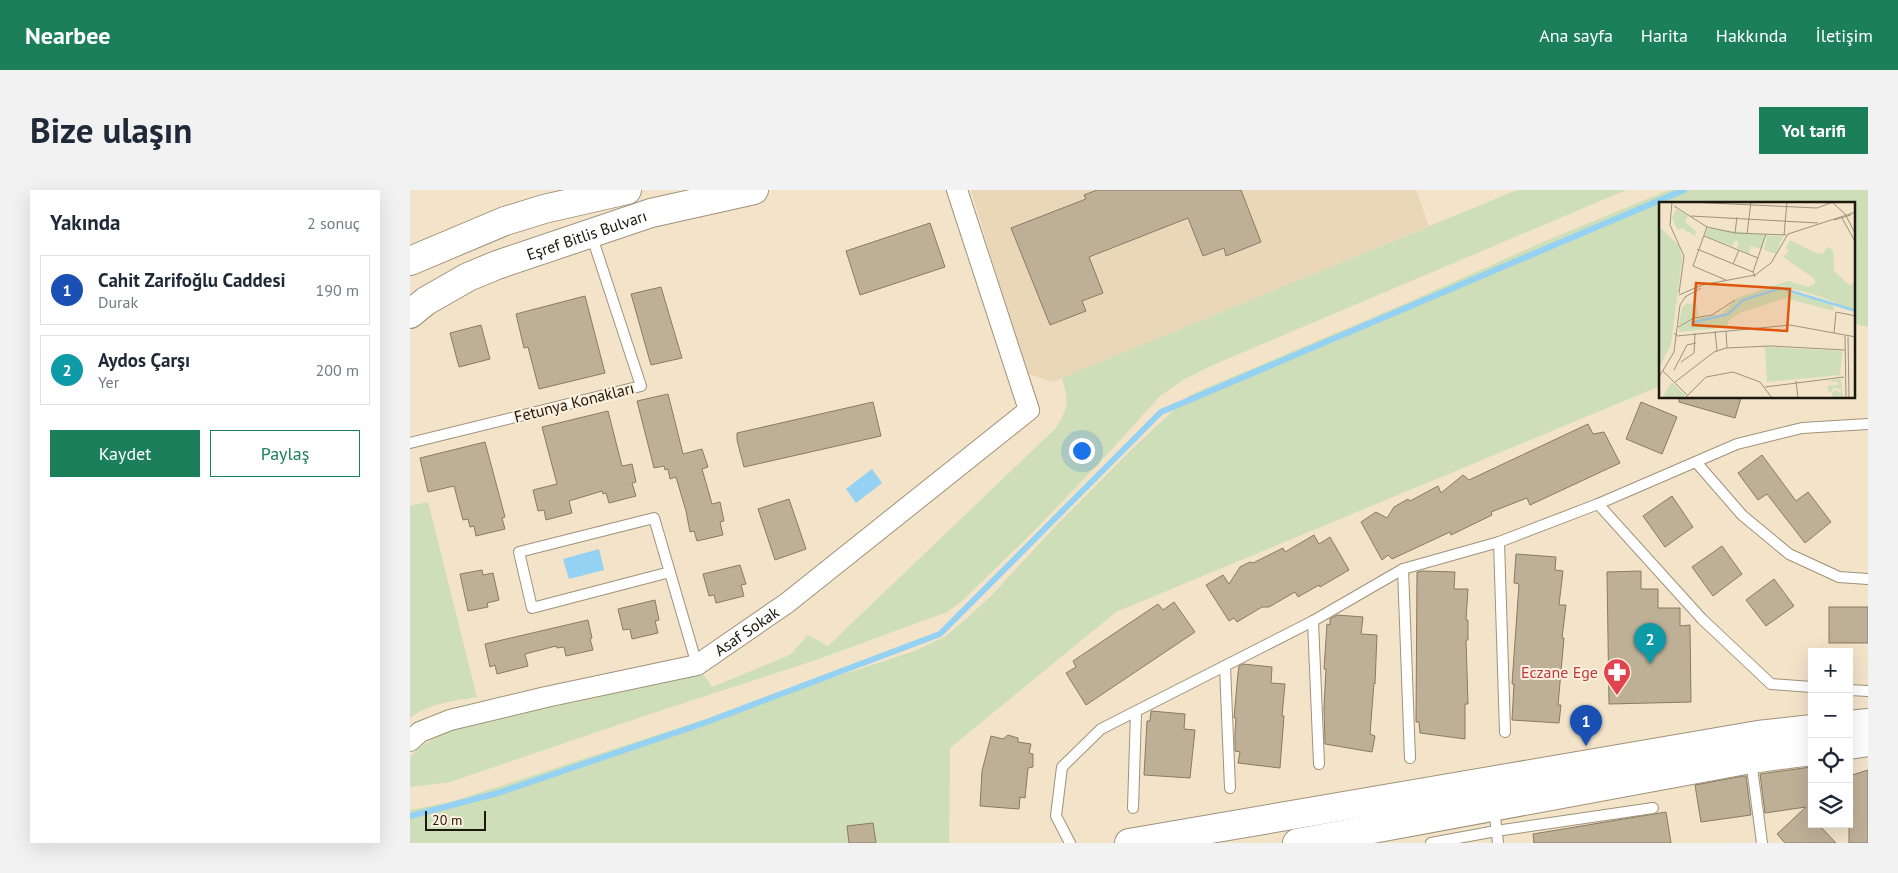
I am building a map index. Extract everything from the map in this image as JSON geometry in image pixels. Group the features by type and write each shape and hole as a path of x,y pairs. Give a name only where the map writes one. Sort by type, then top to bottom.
{"main road":[{"name":"Eşref Bitlis Bulvarı","path":"410,261 505,221 544,209 627,190"},
{"name":"Eşref Bitlis Bulvarı","path":"415,312 475,274 651,212 754,190"},
{"path":"1853,725 1868,723"},
{"path":"1129,843 1748,736 1808,729"},
{"path":"1853,744 1868,742"},
{"path":"1297,843 1495,819 1751,759 1808,752"}],"street":[{"name":"Asaf Sokak","path":"410,741 420,732 450,720 546,697 697,665 787,602 1029,410 958,190"}],"lane":[{"name":"Fetunya Konakları","path":"410,443 641,386 591,233"},
{"path":"1070,843 1056,816 1062,767 1101,729 1313,620 1403,569 1498,542 1598,504 1737,444 1802,428 1868,424"},
{"path":"1696,462 1742,515 1789,554 1839,577 1868,579"},
{"path":"1598,504 1702,619 1771,684 1808,687"},
{"path":"670,572 532,608 519,552 654,518 670,572 697,665"},
{"path":"1498,542 1505,732"},
{"path":"1403,569 1410,758"},
{"path":"1313,620 1319,764"},
{"path":"1224,666 1230,788"},
{"path":"1853,690 1868,691"},
{"path":"1133,808 1136,712"},
{"path":"1751,759 1762,843"},
{"path":"1431,843 1495,819 1653,808"},
{"path":"1495,819 1498,843"}],"shaded area":[{"path":"971,190 1416,190 1429,226 1053,382 1026,373"}],"green space":[{"path":"1517,190 1626,190 1213,365 1183,380 1160,396 1033,532 962,601 947,612 813,661 450,782 410,787 410,757 419,748 440,735 464,725 596,698 700,669 712,687 790,655 808,635 828,646 1056,428 1065,409 1067,399 1062,378"},
{"path":"1669,190 1868,190 1868,327 1856,324 1856,202 1659,202 1659,386 1116,612 950,748 949,843 410,843 410,810 451,802 915,651 946,636 992,595 1053,529 1131,450 1190,395 1395,308 1550,239"},
{"path":"428,502 477,697 433,706 410,718 410,506"}],"water":[{"path":"872,469 882,483 856,503 846,489"},
{"path":"599,549 604,570 569,579 563,559"}],"building":[{"path":"1097,190 1241,190 1261,242 1226,256 1224,248 1203,256 1188,218 1089,257 1103,293 1082,301 1086,311 1050,325 1011,228 1086,199 1084,195"},
{"path":"930,223 945,267 860,295 846,251"},
{"path":"661,287 682,358 651,365 631,294"},
{"path":"585,296 605,373 539,389 528,347 524,348 516,314"},
{"path":"481,325 490,359 459,367 450,333"},
{"path":"668,394 683,454 702,449 708,467 702,469 712,504 720,502 724,521 720,522 723,535 697,541 694,531 690,532 676,477 670,479 668,469 665,470 664,466 654,468 637,401"},
{"path":"1679,399 1741,399 1735,418 1679,402"},
{"path":"873,402 881,436 744,467 737,433"},
{"path":"1641,402 1677,417 1662,454 1626,439"},
{"path":"608,411 622,466 632,464 636,482 632,483 636,496 609,503 606,493 603,494 602,491 569,501 572,513 546,520 544,510 538,511 533,490 557,484 542,427"},
{"path":"1588,424 1593,434 1604,432 1620,463 1530,505 1527,498 1491,512 1492,515 1451,535 1450,532 1392,559 1388,555 1382,560 1361,522 1376,512 1387,518 1394,507 1408,499 1410,501 1438,486 1441,493 1463,475 1469,480"},
{"path":"485,442 505,517 502,518 505,529 476,536 474,526 470,527 468,519 463,520 454,486 428,492 420,458"},
{"path":"1762,455 1796,501 1808,492 1831,522 1805,543 1767,494 1758,500 1738,473"},
{"path":"1672,496 1693,527 1665,547 1643,516"},
{"path":"789,499 806,549 775,560 758,509"},
{"path":"1314,535 1319,544 1330,537 1349,570 1298,597 1295,592 1269,607 1262,607 1237,622 1234,618 1229,621 1206,585 1223,575 1229,584 1240,567 1250,562 1253,563 1283,548 1285,552"},
{"path":"1722,546 1742,574 1713,596 1692,567"},
{"path":"1516,554 1556,557 1555,570 1563,571 1559,605 1566,605 1558,705 1561,705 1559,723 1512,720 1514,684 1512,684 1519,584 1514,583"},
{"path":"740,565 746,584 741,585 744,596 716,603 714,595 709,596 703,574"},
{"path":"482,570 483,575 493,573 499,600 487,603 488,607 468,611 460,574"},
{"path":"1641,571 1641,589 1658,589 1658,608 1680,608 1680,626 1690,625 1691,702 1609,704 1607,572"},
{"path":"1417,572 1455,572 1454,589 1468,589 1466,620 1468,620 1468,640 1466,640 1468,704 1465,704 1465,739 1420,733 1419,722 1416,722"},
{"path":"1774,579 1794,606 1766,626 1746,600"},
{"path":"655,600 659,620 655,621 658,633 632,639 630,629 623,630 618,609"},
{"path":"1174,602 1195,632 1086,705 1066,673 1076,667 1073,661 1158,604 1163,610"},
{"path":"1829,607 1868,607 1868,643 1829,643"},
{"path":"1337,615 1363,617 1361,634 1377,635 1370,734 1375,736 1372,752 1325,744 1326,669 1324,669 1327,624 1330,625 1330,619"},
{"path":"588,620 593,650 566,656 564,647 557,648 556,646 525,654 528,666 497,674 495,665 490,667 485,644"},
{"path":"1243,664 1272,667 1271,683 1285,684 1280,768 1238,763 1240,752 1235,751 1236,718 1234,718 1239,666"},
{"path":"1151,711 1185,714 1184,729 1195,730 1190,778 1144,775 1147,721 1150,721"},
{"path":"1008,735 1018,738 1018,742 1031,744 1029,753 1033,754 1033,767 1028,768 1025,798 1020,797 1019,809 980,806 982,771 991,736 1003,739"},
{"path":"1808,767 1808,828 1822,828 1836,843 1785,843 1777,834 1806,807 1765,813 1760,774"},
{"path":"1868,770 1868,843 1849,843 1849,828 1853,828 1853,775"},
{"path":"1746,776 1751,815 1701,822 1695,785"},
{"path":"1666,812 1671,843 1534,843 1533,834"},
{"path":"873,823 876,843 849,843 847,826"}],"waterway":[{"path":"410,816 498,793 704,723 940,634 1161,412 1684,190"}],"place":[{"name":"Aydos Çarşı","path":"1650,664"},
{"name":"Eczane Ege","path":"1617,696"},
{"name":"Cahit Zarifoğlu Caddesi","path":"1586,746"}]}
